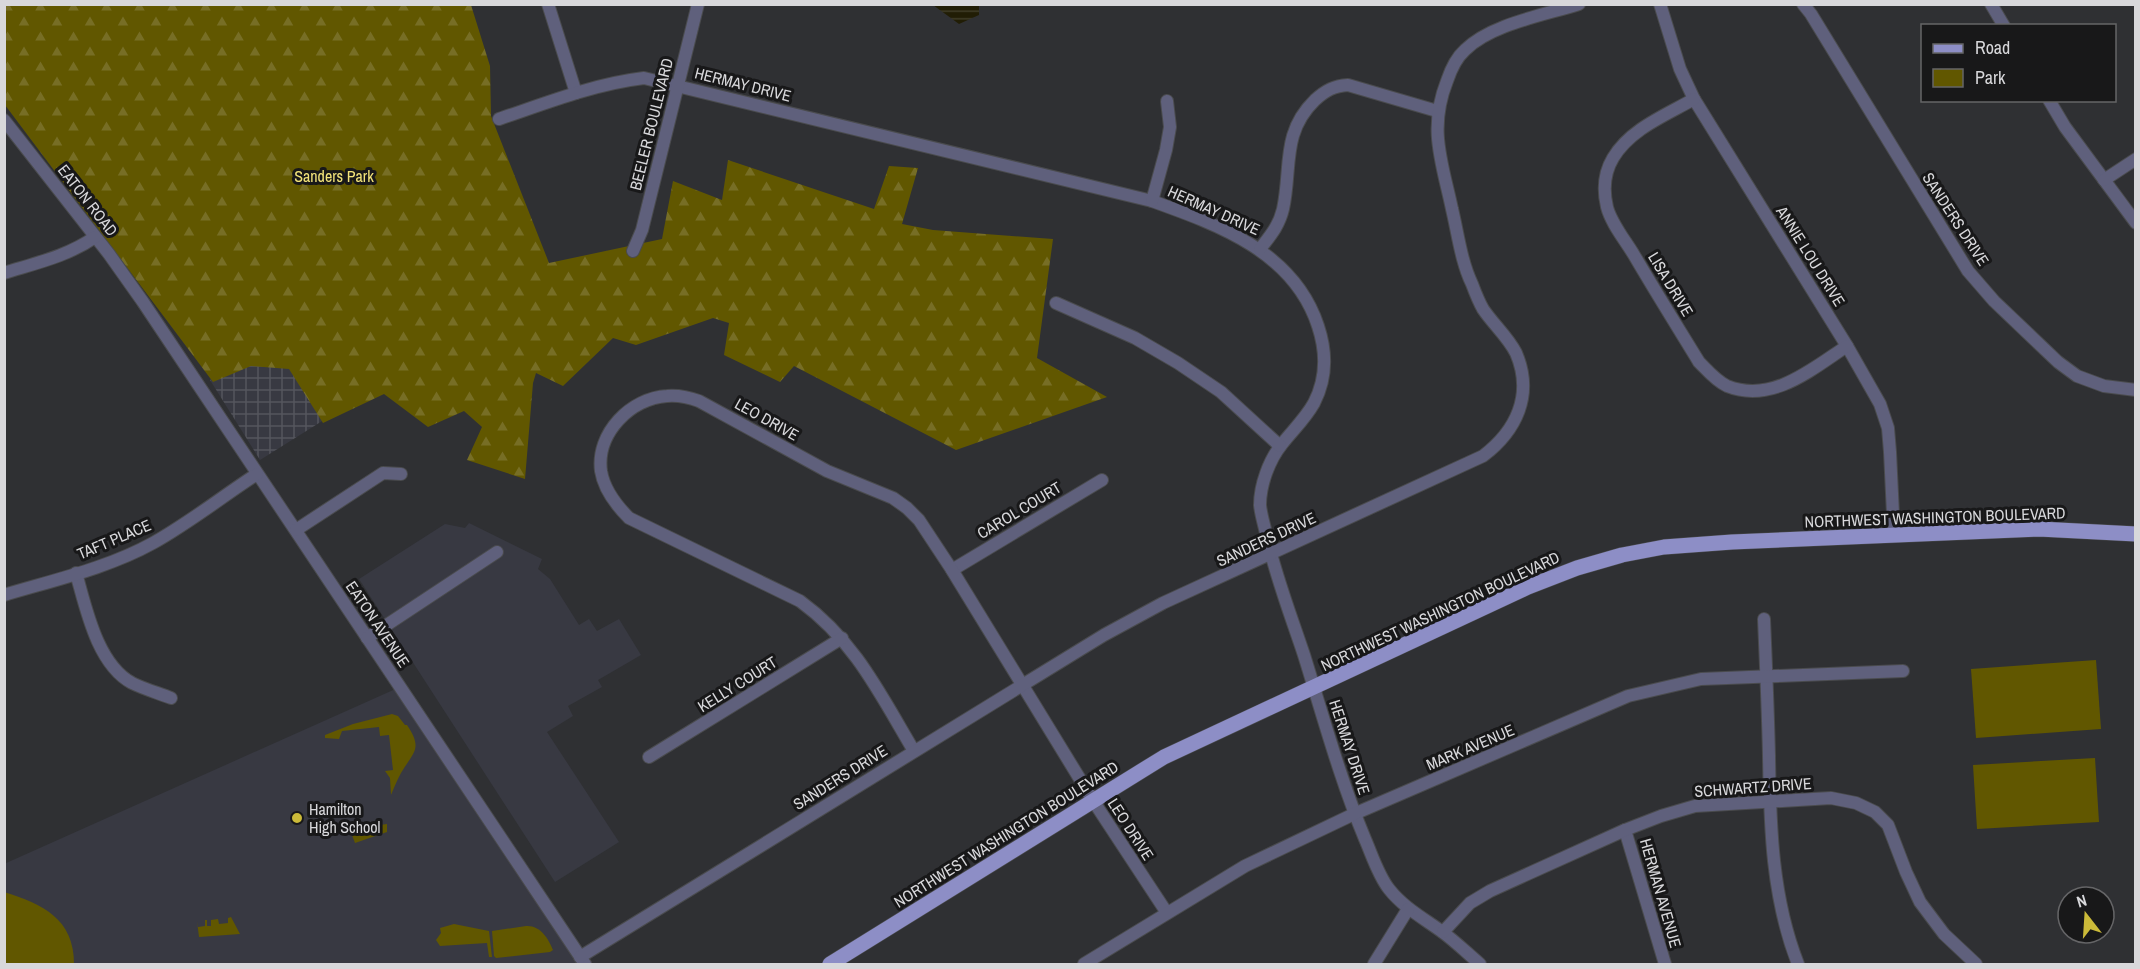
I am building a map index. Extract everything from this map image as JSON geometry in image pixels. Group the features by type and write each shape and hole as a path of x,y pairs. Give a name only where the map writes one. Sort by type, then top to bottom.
{"main road":[{"name":"NORTHWEST WASHINGTON BOULEVARD","path":"830,964 1164,758 1527,587 1576,568 1622,555 1675,546 2039,530 2136,534"}],"street":[{"path":"548,4 576,93"},
{"name":"BEELER BOULEVARD","path":"633,251 642,230 676,85 698,4"},
{"name":"SANDERS DRIVE","path":"583,961 914,751 1104,635 1163,603 1483,456 1499,444 1512,427 1519,410 1524,390 1521,370 1515,352 1483,308 1462,256 1436,136 1437,111 1452,67 1465,50 1478,40 1500,29 1579,4"},
{"name":"ANNIE LOU DRIVE","path":"1660,4 1676,59 1694,99 1847,346 1880,404 1888,428 1894,535"},
{"name":"SANDERS DRIVE","path":"1803,4 1968,271 1994,301 2058,362 2078,376 2104,386 2136,390"},
{"path":"1991,4 2003,24"},
{"name":"HERMAY DRIVE","path":"499,119 576,93 620,81 644,78 1152,201 1229,232 1260,249 1278,264 1292,278 1309,302 1324,342 1325,359 1324,381 1314,403 1301,424 1280,446 1266,474 1261,491 1260,508 1271,555 1354,814 1376,865 1389,889 1408,909 1443,932 1480,964"},
{"path":"1260,249 1277,228 1283,208 1290,141 1298,120 1308,106 1324,92 1335,86 1348,85 1437,111"},
{"name":"LISA DRIVE","path":"1694,99 1638,131 1623,144 1606,173 1604,190 1608,210 1621,234 1699,362 1726,386 1747,390 1770,389 1792,381 1847,346"},
{"path":"1152,201 1170,127 1167,101"},
{"path":"2050,102 2065,127 2136,223"},
{"name":"EATON ROAD","path":"4,120 95,237 142,302"},
{"path":"2104,180 2136,159"},
{"path":"4,273 65,254 80,248 95,237"},
{"name":"EATON AVENUE","path":"142,302 583,961"},
{"path":"1056,303 1136,338 1178,363 1221,392 1280,446"},
{"name":"LEO DRIVE","path":"914,751 862,664 822,617 800,601 629,518 615,503 605,486 601,470 603,450 610,430 629,410 646,400 666,396 683,396 699,401 826,471 892,498 907,508 919,520 952,570 1094,802 1167,913"},
{"path":"296,530 383,473 401,474"},
{"name":"TAFT PLACE","path":"4,595 76,573 153,543 257,474"},
{"name":"CAROL COURT","path":"952,570 1102,480"},
{"path":"367,638 497,552"},
{"path":"76,573 93,632 102,651 130,682 171,698"},
{"path":"1764,619 1775,878 1782,917 1798,964"},
{"name":"KELLY COURT","path":"649,757 842,638"},
{"name":"MARK AVENUE","path":"1083,964 1245,866 1354,814 1629,696 1701,680 1903,671"},
{"name":"SCHWARTZ DRIVE","path":"1443,932 1470,903 1490,891 1660,816 1695,806 1831,798 1856,802 1875,813 1888,825 1920,902 1944,934 1976,964"},
{"name":"HERMAN AVENUE","path":"1625,830 1665,964"},
{"path":"1374,964 1408,909"}],"shaded area":[{"path":"933,5 979,5 979,15 959,24"},
{"path":"277,339 327,418 260,460 210,380"},
{"path":"469,523 542,559 538,569 550,579 579,625 589,619 597,631 619,619 641,655 598,680 602,687 568,706 573,716 547,732 619,842 555,882 359,579 445,524 465,528"},
{"name":"Hamilton High School","path":"400,687 585,964 5,964 4,864"}],"green space":[{"name":"Sanders Park","path":"5,5 471,5 490,66 491,116 549,263 662,239 673,181 722,200 728,160 874,209 889,166 918,168 902,224 933,230 1053,239 1037,358 1107,397 956,450 794,366 780,382 724,355 729,323 713,318 636,345 613,338 563,386 536,373 533,383 525,479 467,460 482,427 464,411 428,427 384,394 323,423 289,369 251,366 213,382 5,105"},
{"path":"2096,660 2101,729 1976,738 1971,669"},
{"path":"392,714 398,716 407,725 416,745 391,795 390,778 385,771 393,770 389,735 380,736 379,727 342,731 339,739 325,738 325,735 353,724"},
{"path":"2095,758 2099,822 1977,829 1973,765"},
{"path":"387,824 387,832 355,843 350,830 352,829"},
{"path":"4,892 31,902 54,916 69,935 74,964 5,964"},
{"path":"231,917 240,934 199,937 197,921 198,927 205,926 205,920 207,920 207,926 211,926 211,920 218,919 219,924 228,923 228,918"},
{"path":"454,924 489,931 492,957 489,957 487,943 440,946 436,940 441,933 440,928"},
{"path":"526,926 539,930 553,950 496,958 494,956 492,931"}],"place":[{"name":"Hamilton High School","path":"297,818"}]}
